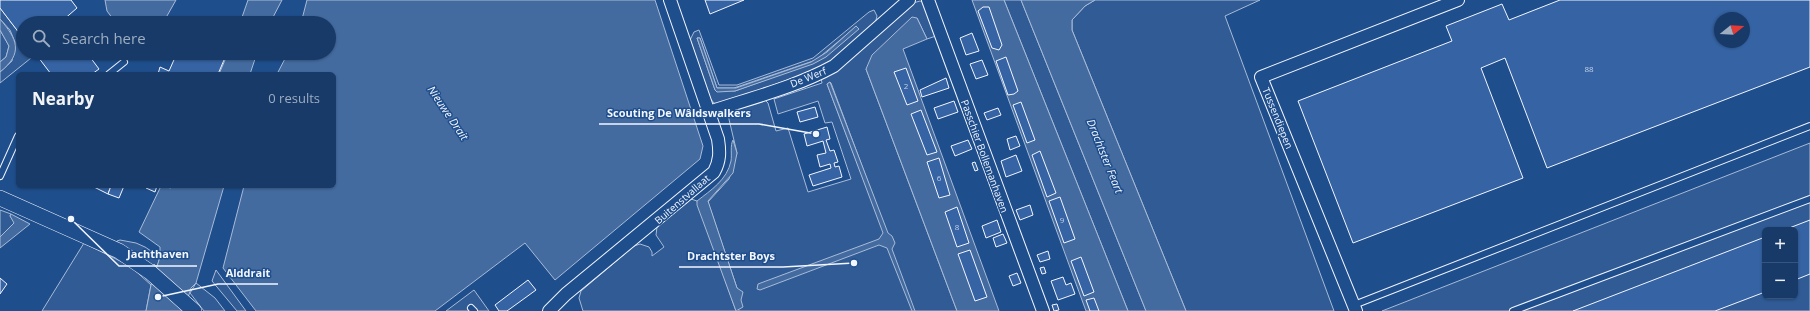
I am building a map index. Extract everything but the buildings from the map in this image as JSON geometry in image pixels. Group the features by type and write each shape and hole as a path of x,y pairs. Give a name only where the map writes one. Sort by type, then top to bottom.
{"street":[{"name":"Buitenstvallaat","path":"549,311 566,294 714,172 718,163 720,153 718,139 670,0"},
{"name":"De Werf","path":"709,112 820,74 834,66 909,0"},
{"name":"Passchier Bollemanhaven","path":"928,0 1043,311"},
{"name":"Tussendiepen","path":"1355,308 1261,77 1458,0"},
{"path":"0,198 106,245 150,272 193,309"}],"lane":[{"path":"112,72 124,62"},
{"path":"1355,308 1810,126"},
{"path":"0,176 16,140"},
{"path":"1513,311 1810,199"}],"shaded area":[{"path":"1004,0 1021,0 1146,311 1128,311"},
{"path":"1095,0 1260,0 1225,16 1334,311 1186,311 1072,30 1072,20 1085,6"},
{"path":"920,1 923,2 936,36 927,39 917,18 866,69 957,311 739,311 731,291 737,288 708,202 729,179 737,153 727,111 765,100 768,103 776,131 788,128 808,192 851,179 832,122 825,123 818,101 778,114 774,99 822,83 821,78 913,3","holes":["830,82 886,230 882,228 827,84"]},
{"path":"0,8 16,29 16,60 29,60 0,83 0,72 12,61 15,42 10,30 0,19"},
{"path":"874,10 877,16 875,24 840,55 818,69 720,104 714,103 709,97 690,40 694,32 699,30 719,85 737,85 813,58 869,12","holes":["857,26 818,61 735,91 715,90 697,38 700,38 717,88 734,88 816,60"]},
{"path":"0,30 9,46 6,57 0,62"},
{"path":"1810,143 1810,311 1382,311"},
{"path":"691,199 697,201 736,311 583,311 579,298 581,291 634,246 640,244 649,247 652,252 652,256 664,247 656,235 657,227"},
{"path":"0,210 11,214 10,216 15,222 0,237"},
{"path":"120,240 136,243 145,247 160,257 158,264 156,266 154,264 153,266 116,244 117,241"},
{"path":"84,243 130,266 151,285 146,311 42,311"},
{"path":"216,270 246,311 237,311 212,281"},
{"path":"196,283 215,298 225,311 204,311 190,293"},
{"path":"474,290 489,311 446,311"}],"water":[{"path":"105,0 176,0 167,16 111,16 107,11"},
{"path":"248,0 282,0 274,16 242,16"},
{"name":"Nieuwe Drait","path":"307,0 655,0 703,146 700,159 555,280 525,243 435,311 256,311 223,268 243,188 336,188 336,72 278,72 284,60 336,60 336,16 303,16"},
{"path":"972,0 1004,0 1128,311 1086,311"},
{"name":"Drachtster Feart","path":"1021,0 1095,0 1085,6 1072,20 1072,30 1186,311 1146,311"},
{"path":"912,17 917,18 927,39 903,49 999,311 957,311 866,69 872,55"},
{"path":"0,19 11,33 14,40 15,52 13,59 0,72 0,62 6,57 9,46 0,30"},
{"path":"856,26 859,29 826,57 813,64 735,91 717,92 715,90 697,38 700,38 717,88 736,88 811,62 827,52"},
{"path":"225,60 255,60 251,72 220,72"},
{"path":"830,82 888,233 892,236 895,243 892,249 915,311 912,311 887,248 879,245 760,290 757,289 758,284 879,239 883,233 827,84"},
{"path":"733,140 737,153 733,173 708,201 737,288 743,292 741,300 743,307 736,311 697,205 697,201 718,184 726,174 731,161"},
{"path":"160,188 223,188 196,283 191,288 184,311 146,311 151,285 160,257 160,247 139,232"},
{"path":"11,214 30,224 0,248 0,237 14,223 10,216"}],"place":[{"name":"Scouting De Wâldswalkers","path":"816,134"},
{"name":"Jachthaven","path":"71,219"},
{"name":"Drachtster Boys","path":"854,263"},
{"name":"Alddrait","path":"158,297"}]}
